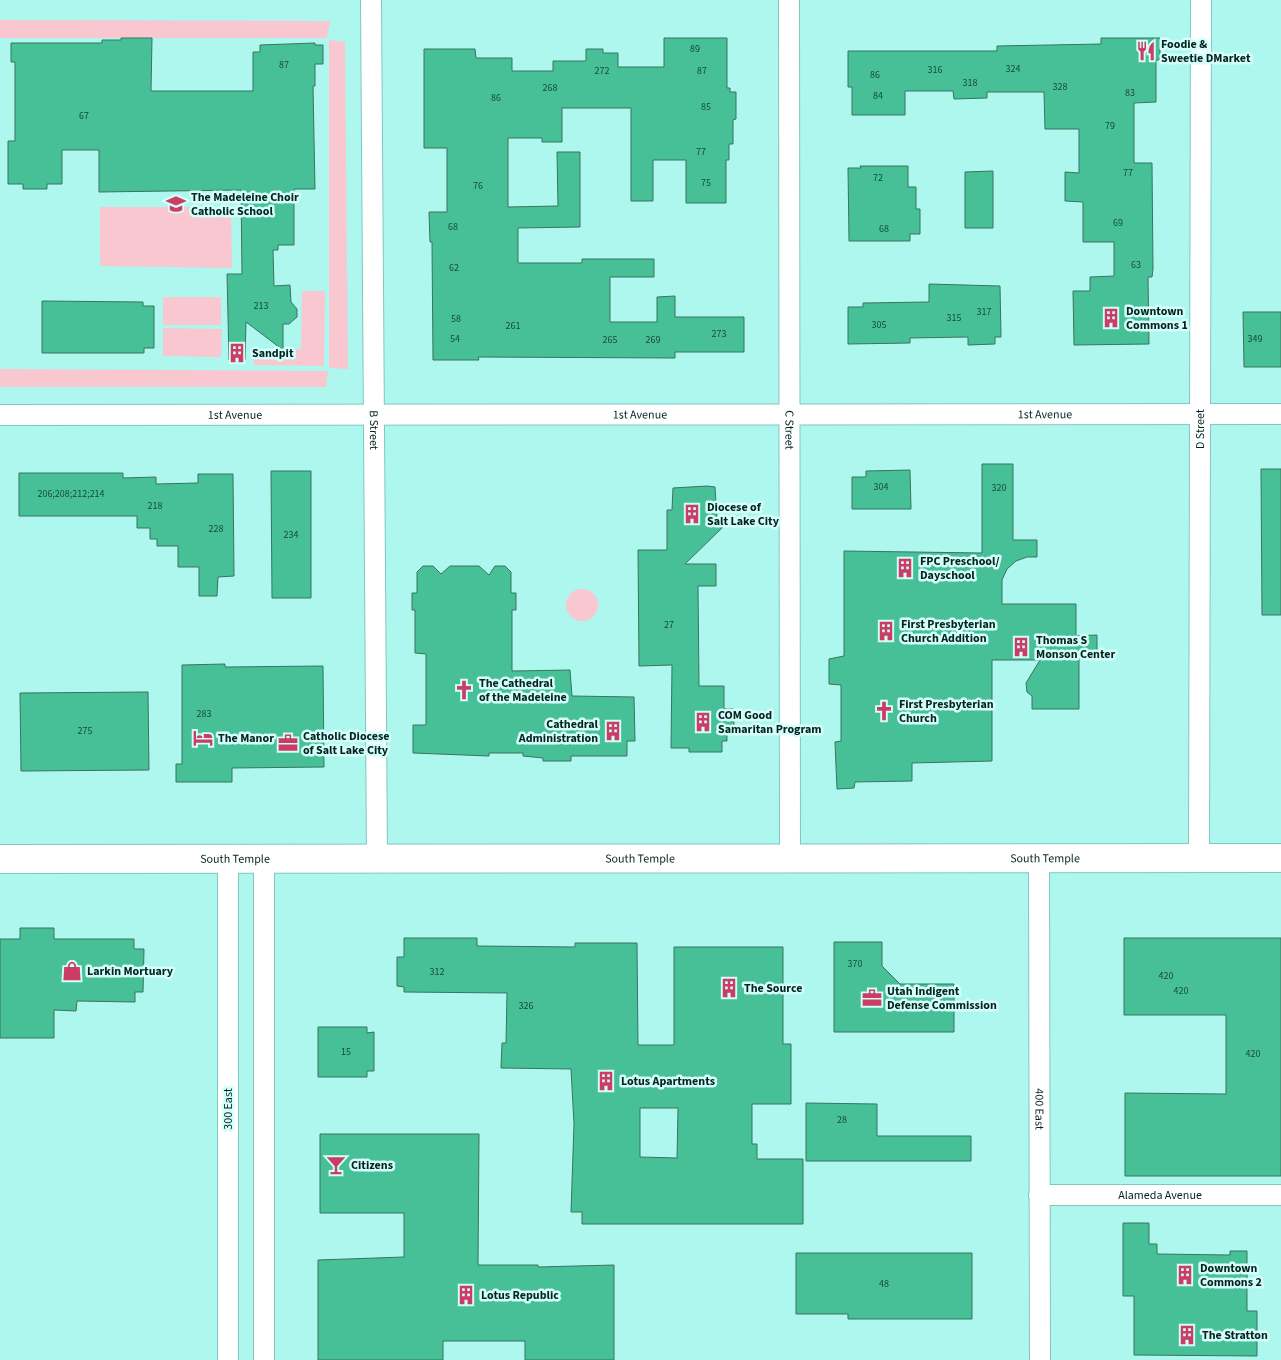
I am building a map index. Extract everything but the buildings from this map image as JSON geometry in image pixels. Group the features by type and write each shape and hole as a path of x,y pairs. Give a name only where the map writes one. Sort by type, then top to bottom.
{"main road":[{"name":"South Temple","path":"0,859 1281,858"}],"street":[{"name":"B Street","path":"371,0 377,859"},
{"name":"C Street","path":"789,0 790,859"},
{"name":"D Street","path":"1199,858 1201,0"},
{"name":"1st Avenue","path":"0,416 1281,414"},
{"name":"400 East","path":"1039,858 1040,1360"},
{"name":"300 East","path":"228,859 228,1360"},
{"path":"264,859 264,1360"},
{"name":"Alameda Avenue","path":"1039,1195 1281,1195"}],"shaded area":[{"path":"0,20 330,21 327,38 0,38"},
{"path":"329,40 345,42 348,369 329,368"},
{"path":"100,207 231,207 232,268 100,266"},
{"path":"302,291 325,291 324,366 254,365 254,349 301,349"},
{"path":"163,297 221,297 221,325 163,325"},
{"path":"163,328 222,329 221,357 163,356"},
{"path":"0,369 328,371 326,387 0,387"},
{"path":"582,589 588,590 593,594 597,599 597,611 593,616 588,620 582,621 576,620 571,616 567,611 566,605 567,599 571,594 576,590"}],"place":[{"name":"Foodie & Sweetie DMarket","path":"1146,51"},
{"name":"The Madeleine Choir Catholic School","path":"176,204"},
{"name":"Downtown Commons 1","path":"1111,318"},
{"name":"Sandpit","path":"237,353"},
{"name":"Diocese of Salt Lake City","path":"692,514"},
{"name":"FPC Preschool/ Dayschool","path":"905,568"},
{"name":"First Presbyterian Church Addition","path":"886,631"},
{"name":"Thomas S Monson Center","path":"1021,647"},
{"name":"The Cathedral of the Madeleine","path":"464,690"},
{"name":"First Presbyterian Church","path":"884,711"},
{"name":"COM Good Samaritan Program","path":"703,722"},
{"name":"Cathedral Administration","path":"613,731"},
{"name":"The Manor","path":"203,738"},
{"name":"Catholic Diocese of Salt Lake City","path":"288,743"},
{"name":"Larkin Mortuary","path":"72,971"},
{"name":"The Source","path":"729,988"},
{"name":"Utah Indigent Defense Commission","path":"872,998"},
{"name":"Lotus Apartments","path":"606,1081"},
{"name":"Citizens","path":"336,1165"},
{"name":"Downtown Commons 2","path":"1185,1275"},
{"name":"Lotus Republic","path":"466,1295"},
{"name":"The Stratton","path":"1187,1335"}]}
